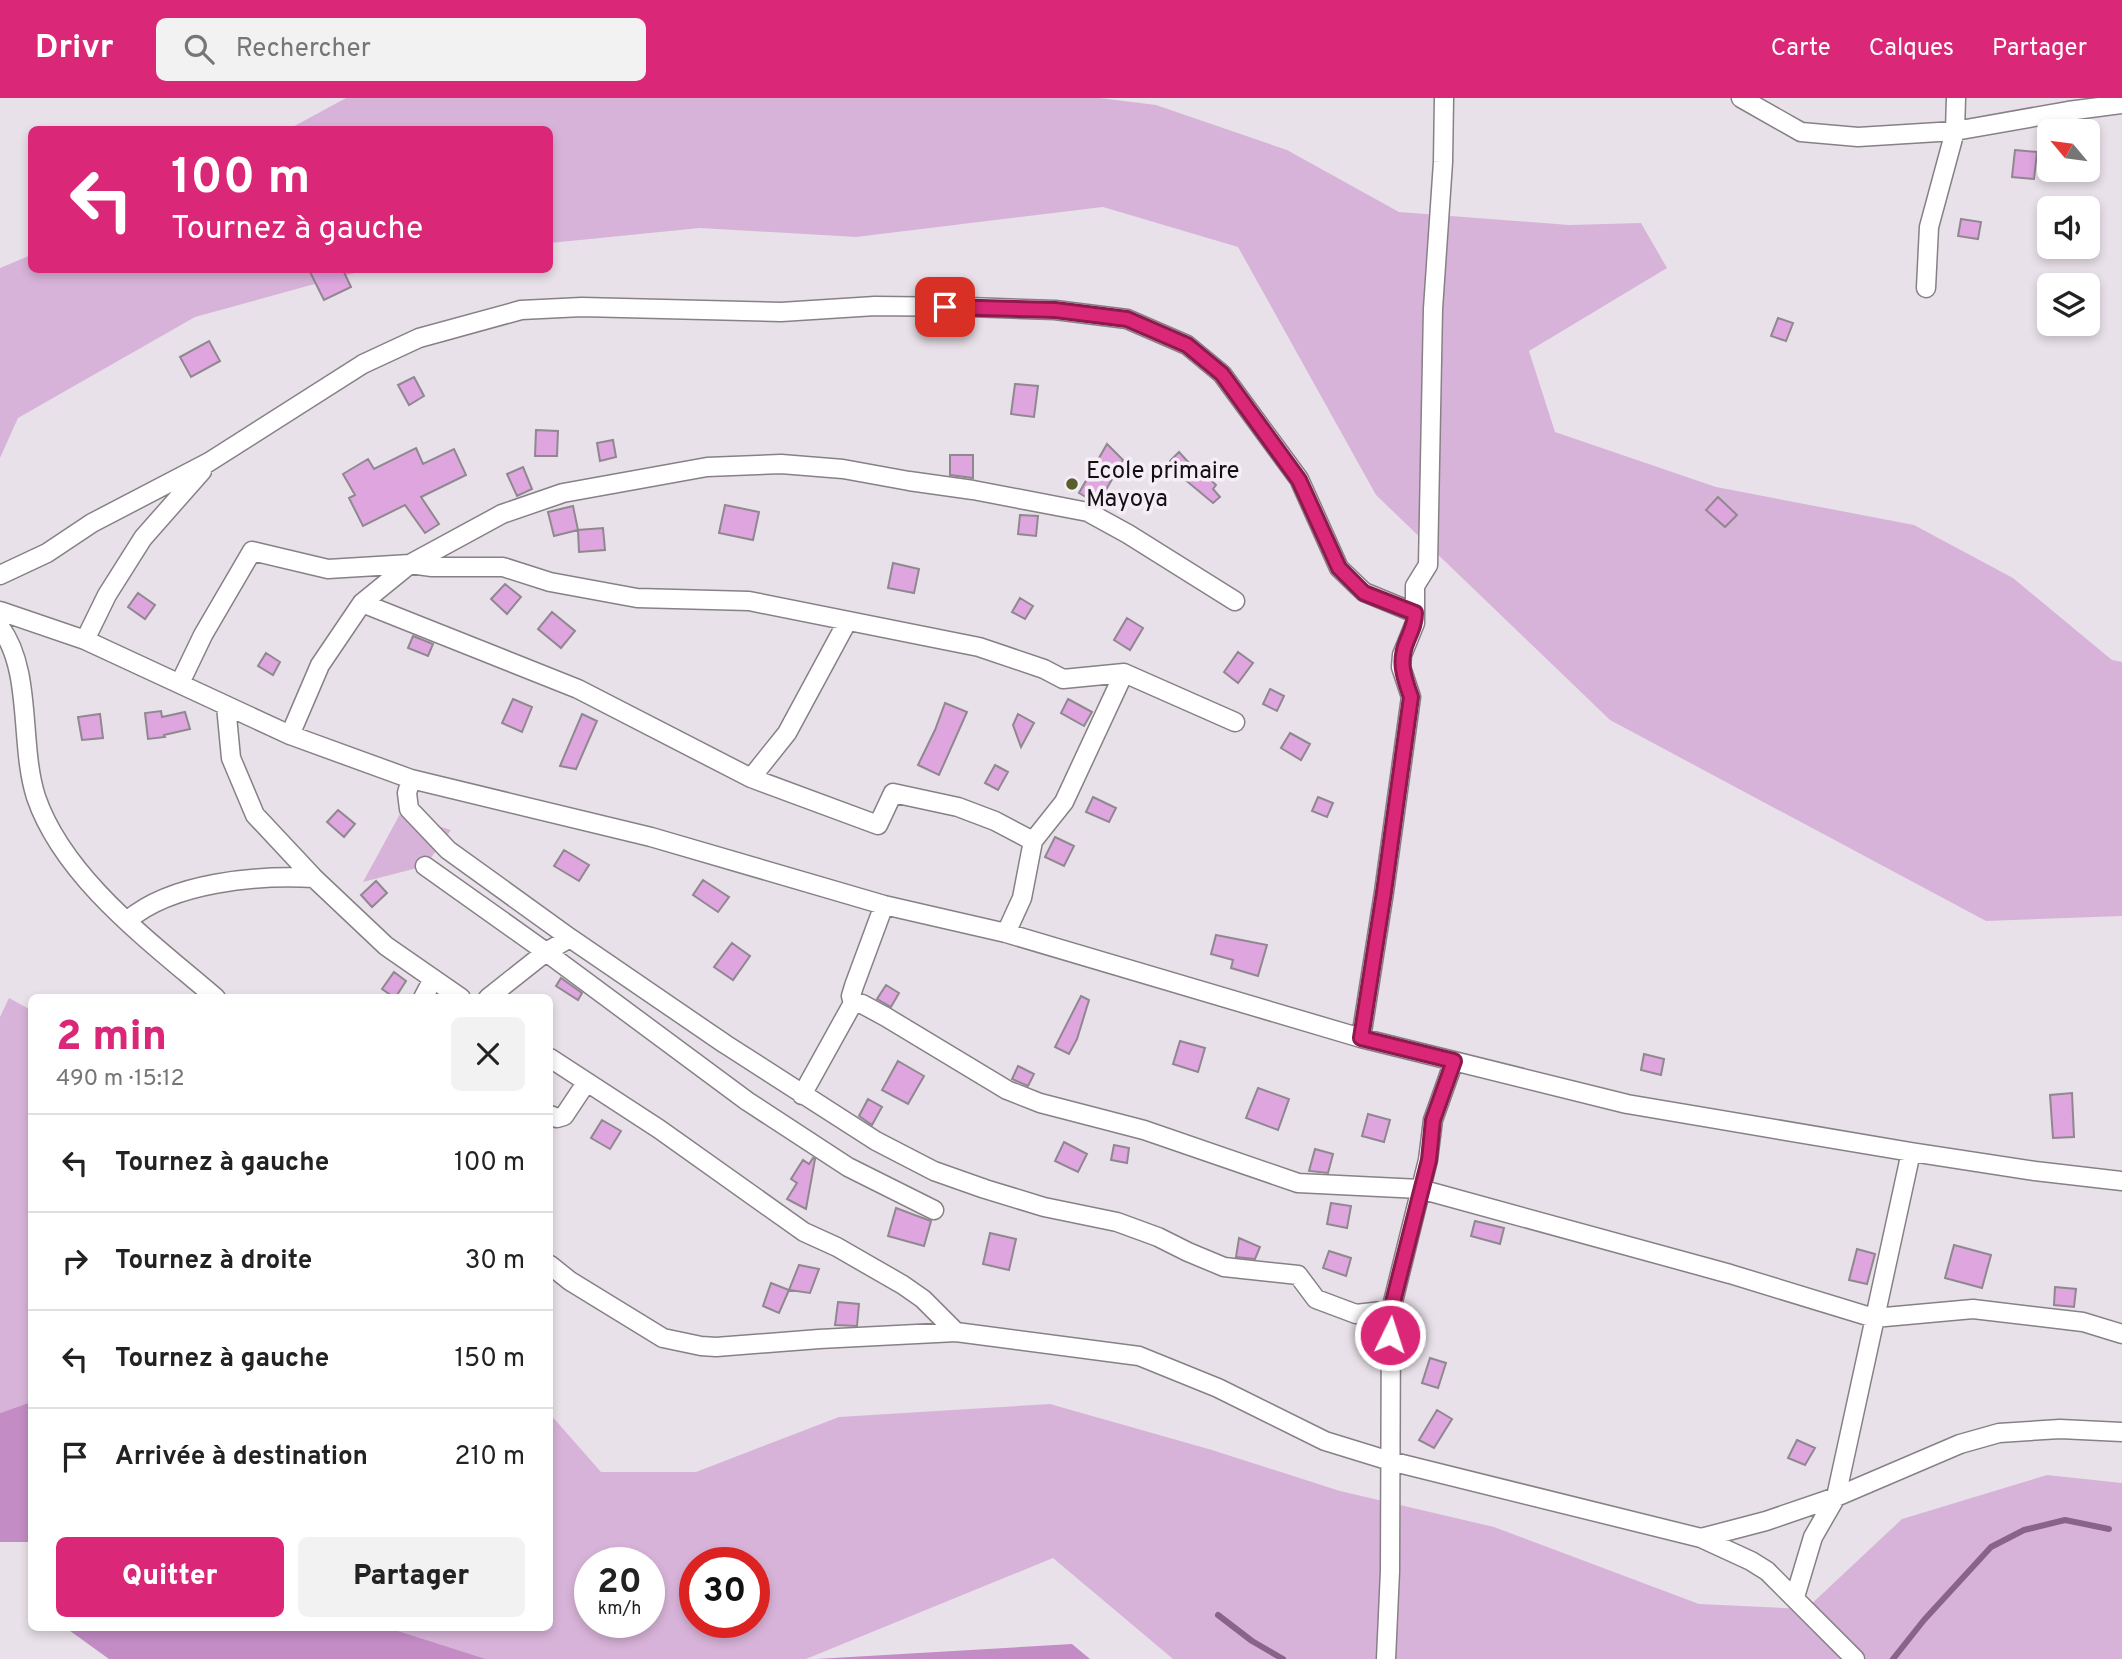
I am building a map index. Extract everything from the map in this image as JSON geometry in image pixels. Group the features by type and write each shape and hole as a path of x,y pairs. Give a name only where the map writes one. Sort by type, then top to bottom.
{"street":[{"path":"1361,1038 1379,930 1411,697 1401,667 1402,654 1415,623 1415,586 1428,565 1433,309 1443,162 1444,98"},
{"path":"1741,98 1809,134 1858,136 1955,131 2122,104"},
{"path":"1926,288 1930,227 1955,131 1956,98"},
{"path":"0,575 47,553 92,523 209,463 363,365 419,338 521,310 582,307 781,312 875,306 969,307 1055,310 1127,319 1187,345 1222,374 1299,480 1339,568 1364,593 1415,613"},
{"path":"85,640 107,595 143,538 209,463"},
{"path":"290,735 320,665 362,603 410,564 502,514 563,493 707,467 781,464 843,469 1088,512 1235,601"},
{"path":"180,682 237,572 252,551 328,569 410,564 432,567 503,566 550,582 637,598 749,601 979,647 1044,668 1063,679 1124,673 1235,722"},
{"path":"362,603 578,689 751,778 878,825 892,793 958,807 995,821 1033,841"},
{"path":"0,611 85,640 290,735 411,779 651,837 884,905 1006,933 1361,1038 1627,1104 1911,1152 2122,1181"},
{"path":"751,778 787,733 848,622"},
{"path":"0,627 8,638 19,669 26,756 37,798 56,838 82,876 211,994"},
{"path":"1006,933 1022,898 1033,841 1064,802 1124,673"},
{"path":"226,706 231,758 255,815 314,878 386,946 455,994"},
{"path":"411,779 407,793 409,809 448,850 570,938 876,1142 934,1171 1044,1207 1117,1223 1158,1237 1224,1267 1298,1275 1316,1299 1356,1314 1391,1310"},
{"path":"425,866 747,1101 848,1167 934,1210"},
{"path":"128,920 140,910 161,900 214,885 267,877 314,878"},
{"path":"802,1095 853,1003 851,996 854,986 884,905"},
{"path":"493,994 546,952 570,938"},
{"path":"425,994 433,979"},
{"path":"853,1003 862,1004 886,1017 1007,1090 1027,1099 1144,1130 1298,1183 1420,1189 1731,1274 1874,1318 1973,1309 2083,1322 2122,1334"},
{"path":"553,1060 659,1129 804,1232 904,1285 923,1299 956,1332"},
{"path":"1386,1659 1390,1571 1391,1310 1429,1160 1433,1120 1454,1061"},
{"path":"553,1116 564,1116 586,1083"},
{"path":"1795,1597 1814,1537 1836,1497 1911,1152"},
{"path":"553,1267 570,1281 663,1338 701,1346 956,1332 1139,1356 1219,1388 1325,1441 1390,1461 1701,1538 1759,1566 1795,1597 1855,1659"},
{"path":"1701,1538 1766,1521 1836,1497 1960,1444 1999,1433 2060,1429 2122,1432"}],"shaded area":[{"path":"346,98 1100,98 1156,105 1287,150 1399,212 1569,225 1641,223 1667,268 1529,351 1555,432 1716,487 1914,525 2013,578 2112,660 2122,662 2122,916 1986,921 1610,720 1376,495 1238,247 1103,207 856,237 700,228 553,243 553,126 294,126"},
{"path":"28,256 28,273 354,273 195,317 18,418 0,458 0,268"},
{"path":"400,814 451,830 425,866 363,882"},
{"path":"9,998 28,1008 28,1403 0,1413 0,1017"},
{"path":"28,1403 28,1542 0,1542 0,1413"},
{"path":"1050,1404 1212,1450 1340,1491 1494,1527 1699,1604 1806,1609 1902,1519 2047,1475 2122,1483 2122,1659 1173,1659 1053,1558 806,1659 486,1659 398,1631 553,1631 553,1417 601,1472 696,1472 839,1417"},
{"path":"70,1631 398,1631 486,1659 109,1659"},
{"path":"1072,1644 1090,1659 816,1659"}],"building":[{"path":"2015,150 2037,152 2034,179 2012,177"},
{"path":"1961,219 1981,222 1978,239 1958,236"},
{"path":"310,273 344,273 351,287 324,300"},
{"path":"1778,318 1793,323 1786,341 1771,336"},
{"path":"209,341 220,361 191,377 180,357"},
{"path":"414,377 424,396 409,405 398,385"},
{"path":"1015,384 1038,386 1034,417 1011,414"},
{"path":"536,430 558,431 557,456 535,456"},
{"path":"613,440 616,457 600,461 597,443"},
{"path":"1107,444 1123,460 1098,504 1079,493"},
{"path":"416,448 423,464 454,449 466,475 421,497 439,524 425,533 405,505 363,526 349,498 355,495 343,474 368,459 374,469"},
{"path":"1179,452 1200,475 1203,472 1216,485 1213,489 1220,497 1213,503 1170,467 1170,461"},
{"path":"950,455 973,455 973,478 950,475"},
{"path":"523,467 532,489 517,496 507,474"},
{"path":"1718,497 1737,515 1725,527 1706,510"},
{"path":"725,505 759,512 753,540 719,533"},
{"path":"573,506 578,530 554,536 548,512"},
{"path":"1020,515 1038,516 1036,536 1018,534"},
{"path":"603,528 605,550 579,552 578,530"},
{"path":"893,563 919,569 914,593 888,588"},
{"path":"505,584 521,597 507,614 491,599"},
{"path":"138,593 155,605 145,619 128,607"},
{"path":"1020,598 1033,606 1025,619 1012,612"},
{"path":"552,612 575,631 561,648 538,629"},
{"path":"1127,618 1143,628 1130,650 1114,640"},
{"path":"413,636 433,644 428,656 408,648"},
{"path":"1238,652 1253,663 1238,683 1224,672"},
{"path":"266,653 280,662 273,675 258,666"},
{"path":"1270,689 1284,696 1277,711 1263,704"},
{"path":"513,699 532,707 522,732 502,723"},
{"path":"1068,699 1092,712 1084,726 1061,713"},
{"path":"945,703 967,712 939,775 918,765"},
{"path":"161,711 162,717 185,712 190,729 148,739 145,713"},
{"path":"100,714 103,738 82,740 78,717"},
{"path":"582,714 597,721 576,769 560,766"},
{"path":"1018,714 1034,723 1021,747 1013,725"},
{"path":"1290,733 1310,744 1301,760 1281,748"},
{"path":"995,765 1008,772 998,790 985,783"},
{"path":"1093,797 1116,808 1109,822 1086,812"},
{"path":"1318,797 1333,803 1327,817 1312,811"},
{"path":"338,810 355,824 344,837 327,822"},
{"path":"1055,837 1074,846 1064,866 1045,857"},
{"path":"564,850 589,865 579,881 554,866"},
{"path":"703,880 729,897 718,912 693,895"},
{"path":"376,881 387,893 372,907 361,895"},
{"path":"1216,935 1267,945 1258,976 1231,968 1233,960 1211,954"},
{"path":"732,943 750,956 733,980 714,967"},
{"path":"394,972 406,981 398,994 389,994 382,989"},
{"path":"561,978 582,993 578,1000 556,986"},
{"path":"886,985 899,993 891,1007 877,999"},
{"path":"1081,996 1089,1000 1077,1039 1069,1054 1055,1047"},
{"path":"1180,1041 1205,1048 1198,1072 1173,1064"},
{"path":"1644,1054 1664,1059 1661,1075 1641,1070"},
{"path":"898,1061 924,1076 908,1104 882,1090"},
{"path":"1018,1066 1034,1074 1028,1086 1012,1079"},
{"path":"1258,1088 1289,1099 1278,1130 1246,1118"},
{"path":"2072,1093 2074,1137 2053,1138 2050,1095"},
{"path":"868,1099 882,1107 872,1125 859,1116"},
{"path":"1368,1114 1390,1120 1384,1142 1362,1136"},
{"path":"602,1120 621,1131 610,1149 591,1138"},
{"path":"1064,1142 1087,1154 1078,1172 1055,1161"},
{"path":"1114,1145 1129,1148 1127,1163 1111,1160"},
{"path":"1315,1149 1333,1154 1328,1173 1309,1171"},
{"path":"815,1159 806,1209 787,1199 797,1183 791,1179 803,1160 809,1164"},
{"path":"1331,1203 1351,1206 1347,1228 1327,1224"},
{"path":"896,1208 931,1221 924,1246 888,1236"},
{"path":"1475,1221 1504,1228 1500,1244 1471,1236"},
{"path":"990,1233 1016,1239 1009,1270 983,1264"},
{"path":"1239,1238 1260,1247 1255,1259 1236,1257"},
{"path":"1954,1245 1991,1255 1982,1288 1945,1278"},
{"path":"1857,1249 1875,1254 1867,1284 1849,1280"},
{"path":"1329,1251 1351,1258 1346,1276 1323,1268"},
{"path":"799,1265 819,1269 810,1293 789,1290"},
{"path":"771,1283 789,1290 779,1313 763,1306"},
{"path":"2055,1287 2076,1289 2074,1307 2054,1305"},
{"path":"838,1302 859,1304 857,1326 835,1325"},
{"path":"1430,1358 1446,1363 1438,1388 1422,1383"},
{"path":"1437,1410 1452,1419 1434,1448 1419,1440"},
{"path":"1797,1440 1815,1448 1805,1465 1788,1458"}],"waterway":[{"path":"1893,1659 1924,1620 1991,1547 2024,1530 2065,1520 2109,1529"},
{"path":"1218,1615 1252,1641 1283,1659"}],"place":[{"name":"Ecole primaire Mayoya","path":"1072,484"}],"route":[{"path":"945,307 1055,310 1127,319 1187,345 1222,374 1299,480 1339,568 1364,593 1415,613 1415,623 1402,654 1401,667 1411,697 1361,1038 1454,1061 1433,1120 1429,1160 1391,1310 1390,1335"}]}
